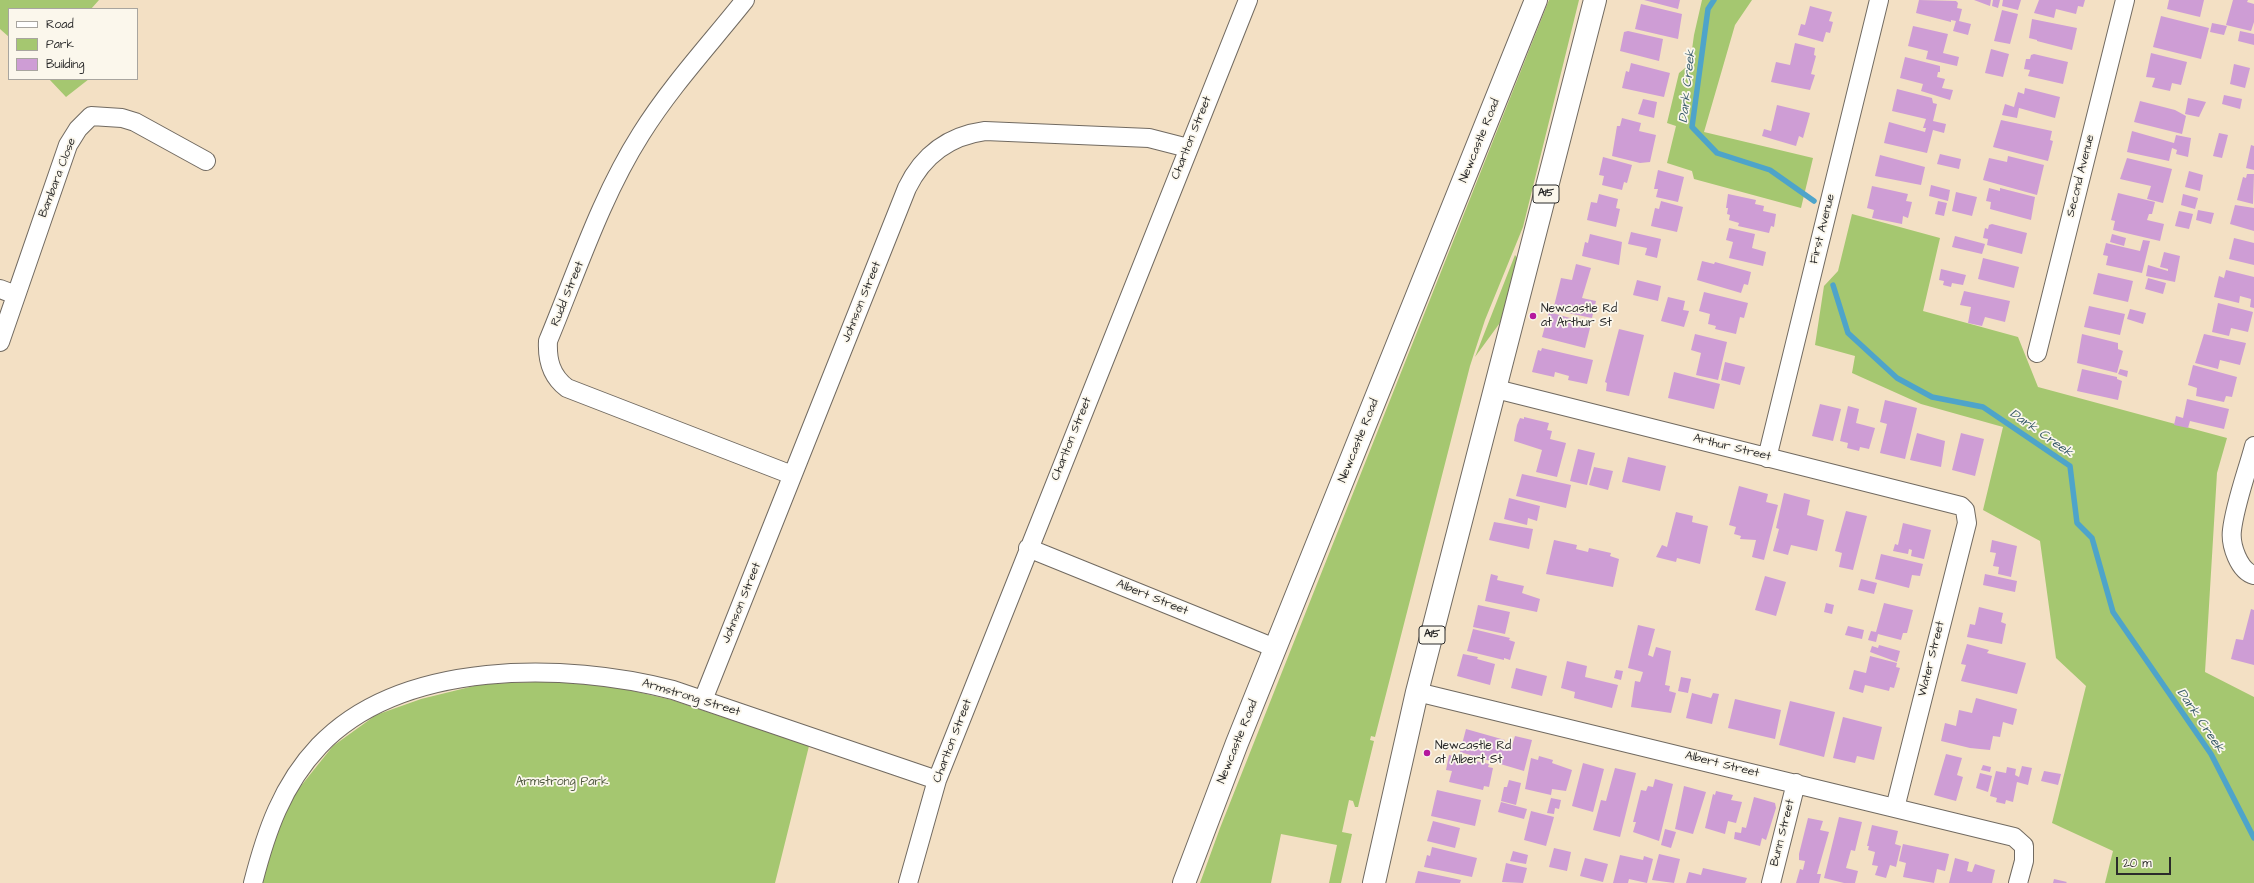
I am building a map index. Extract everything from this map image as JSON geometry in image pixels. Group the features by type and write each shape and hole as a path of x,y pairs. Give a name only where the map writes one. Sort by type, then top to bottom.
{"highway":[{"name":"Newcastle Road","path":"1184,883 1204,828 1275,648 1536,0"},
{"name":"A15","path":"1374,883 1417,692 1595,0"}],"street":[{"name":"Rudd Street","path":"745,0 662,103 640,134 603,207 548,341 548,356 554,374 567,388 792,475"},
{"name":"Charlton Street","path":"908,883 937,780 1028,548 1248,0"},
{"name":"First Avenue","path":"1767,458 1879,0"},
{"name":"Second Avenue","path":"2037,352 2125,0"},
{"name":"Bambara Close","path":"0,342 8,292 68,145 78,129 91,116 122,118 135,122 206,161"},
{"name":"Johnson Street","path":"703,700 908,188 922,163 932,153 957,137 985,131 1149,138 1188,148"},
{"name":"Arthur Street","path":"1496,389 1767,458 1954,503 1961,506 1965,510"},
{"path":"2254,446 2232,532 2236,558 2250,574 2254,575"},
{"name":"Water Street","path":"1895,808 1967,523 1965,510"},
{"name":"Albert Street","path":"1028,548 1275,648"},
{"name":"Armstrong Street","path":"253,883 272,819 283,794 319,746 341,728 366,711 388,700 412,691 464,679 545,672 625,679 673,690 937,780"},
{"name":"Albert Street","path":"1417,692 2014,837 2024,846 2024,861 2018,883"},
{"name":"Bunn Street","path":"1771,883 1796,783"}],"green space":[{"path":"0,0 99,0 92,8 8,8 8,36 0,29"},
{"path":"1549,0 1579,0 1523,227 1485,320 1470,366 1375,737 1371,736 1370,740 1374,741 1358,807 1355,807 1353,801 1349,800 1342,832 1352,834 1341,883 1329,883 1337,845 1281,834 1271,883 1200,883 1220,828"},
{"path":"1702,0 1752,0 1735,25 1704,132 1813,158 1801,208 1694,179 1692,171 1667,163 1676,126 1667,123 1679,73 1690,64 1694,35"},
{"path":"50,80 88,80 66,97"},
{"path":"1852,214 1940,238 1923,311 2018,337 2038,387 2227,438 2217,473 2205,672 2254,697 2254,883 2105,883 2113,851 2052,823 2086,686 2056,658 2040,541 1983,510 2003,427 1921,404 1852,373 1855,356 1815,345 1824,286 1838,271"},
{"path":"1515,255 1518,259 1502,320 1475,357"},
{"name":"Armstrong Park","path":"561,681 603,684 672,700 809,746 775,883 263,883 269,855 292,797 333,746 376,715 421,699 482,684"}],"building":[{"path":"1644,0 1680,0 1678,9"},
{"path":"1919,0 1956,1 1958,3 1957,8 1962,9 1959,21 1971,24 1968,35 1953,31 1956,21 1951,20 1951,22 1916,13"},
{"path":"1974,0 1991,0 1990,6"},
{"path":"1993,0 2000,0 1998,8 1992,6"},
{"path":"2003,0 2021,0 2018,10 2002,6"},
{"path":"2039,0 2085,0 2083,7 2078,6 2076,14 2056,9 2054,18 2034,13"},
{"path":"2169,0 2204,0 2200,17 2167,9"},
{"path":"2233,0 2248,0 2247,2 2254,4 2254,22 2251,31 2226,25"},
{"path":"1641,4 1682,14 1678,39 1635,29"},
{"path":"1810,6 1832,12 1829,21 1833,22 1830,33 1826,32 1823,42 1798,35 1801,24 1805,25"},
{"path":"2002,10 2018,14 2010,44 1994,41"},
{"path":"2161,16 2209,28 2201,59 2153,47"},
{"path":"2032,19 2077,28 2072,50 2029,38"},
{"path":"2212,23 2227,26 2224,35 2210,32"},
{"path":"1913,26 1948,34 1943,53 1959,57 1957,66 1926,59 1928,51 1908,46"},
{"path":"1628,31 1663,39 1659,61 1620,51 1624,32"},
{"path":"2240,31 2254,34 2254,45 2238,41"},
{"path":"1795,43 1815,48 1814,55 1816,56 1811,74 1815,75 1810,90 1771,82 1776,62 1790,65"},
{"path":"1991,49 2009,54 2003,77 1985,73"},
{"path":"2151,53 2187,62 2181,85 2172,83 2170,91 2152,87 2155,78 2146,77"},
{"path":"2034,54 2068,62 2063,84 2028,76 2030,70 2024,69 2026,59 2030,59 2031,55"},
{"path":"1905,57 1940,66 1940,72 1938,72 1937,77 1945,79 1942,88 1953,90 1950,100 1921,91 1923,84 1900,78"},
{"path":"1631,63 1670,73 1664,97 1622,88 1626,71 1629,72"},
{"path":"2234,64 2250,68 2245,88 2230,84"},
{"path":"2025,88 2060,97 2055,118 2019,108 2017,118 2002,115 2005,104 2014,107 2018,92 2024,94"},
{"path":"1897,89 1932,98 1933,103 1937,104 1933,121 1946,124 1944,133 1933,130 1927,153 1884,143 1889,122 1925,132 1926,128 1923,128 1926,119 1892,111"},
{"path":"2224,95 2242,99 2240,109 2222,104"},
{"path":"2188,98 2206,102 2199,117 2185,114"},
{"path":"1643,99 1657,102 1654,118 1638,114"},
{"path":"2140,101 2175,110 2186,116 2182,134 2134,122"},
{"path":"1777,105 1810,113 1803,138 1799,136 1796,146 1762,136 1764,129 1771,131"},
{"path":"1622,118 1641,123 1639,131 1656,135 1650,162 1640,163 1612,156 1617,126 1620,126"},
{"path":"2001,120 2052,131 2050,140 2053,141 2048,161 1993,147"},
{"path":"2132,131 2174,143 2176,135 2191,138 2188,157 2176,154 2177,150 2172,148 2169,161 2127,152"},
{"path":"2219,133 2228,135 2222,158 2213,156"},
{"path":"2251,145 2254,146 2254,170 2246,168"},
{"path":"1940,154 1961,159 1959,169 1937,164"},
{"path":"1880,155 1925,167 1921,185 1875,176"},
{"path":"2008,156 2044,165 2037,195 1983,180 1989,158 2007,162"},
{"path":"1603,157 1632,165 1627,183 1624,182 1622,190 1602,185 1604,176 1599,175"},
{"path":"2127,158 2172,169 2163,203 2147,199 2151,186 2120,179"},
{"path":"1658,170 1684,177 1678,202 1656,197 1658,189 1654,189"},
{"path":"2189,171 2203,175 2200,191 2185,187"},
{"path":"2247,174 2254,174 2253,204 2237,200 2243,177 2246,178"},
{"path":"1931,185 1950,190 1948,201 1929,196"},
{"path":"1872,186 1908,194 1906,201 1912,202 1908,218 1903,216 1902,224 1872,218 1874,210 1867,208"},
{"path":"1989,188 2000,191 2000,188 2035,197 2031,220 1990,209 1991,202 1986,201"},
{"path":"1956,192 1977,197 1972,216 1952,211"},
{"path":"2118,193 2155,202 2152,214 2149,214 2147,220 2164,224 2160,241 2113,230 2115,221 2111,220"},
{"path":"1599,194 1618,199 1616,208 1620,209 1616,227 1587,220 1591,202 1597,203"},
{"path":"1728,194 1756,200 1755,204 1764,206 1763,211 1776,214 1774,227 1771,226 1769,233 1738,226 1739,223 1729,220 1730,215 1727,214 1728,208 1726,208"},
{"path":"2183,194 2198,198 2195,209 2181,205"},
{"path":"1661,201 1683,207 1677,232 1651,226 1655,208 1659,209"},
{"path":"1938,201 1947,203 1944,216 1935,214"},
{"path":"2235,205 2254,208 2254,231 2230,224"},
{"path":"2198,210 2214,213 2211,224 2196,220"},
{"path":"2179,211 2193,214 2189,229 2175,226"},
{"path":"1992,224 2027,233 2022,254 1987,245 1988,239 1983,238 1985,228 1988,229 1989,225"},
{"path":"1729,228 1755,234 1752,248 1766,252 1763,266 1729,258 1733,242 1726,240"},
{"path":"1631,232 1661,239 1657,258 1645,255 1647,248 1628,244"},
{"path":"1590,234 1622,242 1619,265 1582,256 1585,242 1588,243"},
{"path":"2112,234 2126,238 2124,246 2110,242"},
{"path":"1955,236 1985,244 1982,254 1952,247"},
{"path":"2234,238 2254,243 2254,265 2229,259"},
{"path":"2143,240 2150,241 2142,273 2106,265 2108,256 2103,255 2106,243 2140,251"},
{"path":"2164,252 2180,256 2175,282 2146,276 2148,265 2168,271 2168,269 2160,267"},
{"path":"1983,258 2019,267 2014,288 1978,279"},
{"path":"1702,261 1714,264 1715,262 1751,272 1748,285 1744,284 1741,293 1697,280"},
{"path":"1576,264 1591,268 1582,298 1596,301 1592,318 1553,310 1561,278 1572,280"},
{"path":"1941,269 1966,275 1963,285 1952,283 1951,287 1943,285 1944,281 1939,280"},
{"path":"2226,270 2254,277 2254,308 2250,307 2251,299 2240,296 2239,303 2214,297 2219,276 2224,278"},
{"path":"2098,273 2133,281 2128,302 2093,294"},
{"path":"2148,278 2166,283 2163,294 2145,289"},
{"path":"1637,280 1661,286 1658,301 1633,295"},
{"path":"1964,291 2010,301 2005,322 1985,317 1982,326 1968,323 1971,307 1960,305"},
{"path":"1704,292 1748,303 1744,318 1740,317 1736,334 1715,329 1716,326 1708,324 1710,314 1699,311"},
{"path":"1668,297 1685,301 1683,310 1689,311 1684,327 1661,321"},
{"path":"2218,303 2253,312 2248,332 2231,328 2229,336 2212,332"},
{"path":"2089,306 2125,314 2120,335 2084,327"},
{"path":"2130,309 2146,313 2143,324 2127,319"},
{"path":"1549,312 1591,324 1585,348 1542,337"},
{"path":"1619,329 1644,335 1629,396 1606,391 1607,383 1605,382"},
{"path":"1695,334 1727,342 1718,380 1696,375 1701,353 1691,350"},
{"path":"2082,334 2118,343 2118,349 2123,351 2117,373 2077,363"},
{"path":"2204,334 2246,343 2240,365 2220,360 2218,369 2195,363"},
{"path":"1542,348 1593,360 1587,384 1568,380 1569,376 1555,372 1554,377 1532,372 1538,350 1541,351"},
{"path":"1725,362 1745,367 1740,385 1721,380"},
{"path":"2193,365 2237,377 2232,397 2226,396 2224,402 2196,396 2197,388 2188,385"},
{"path":"2082,369 2117,377 2117,379 2122,381 2118,400 2077,391"},
{"path":"2120,369 2128,371 2127,377 2118,374"},
{"path":"1674,372 1720,384 1714,409 1668,398"},
{"path":"2187,399 2229,409 2224,429 2190,421 2188,428 2174,425 2176,416 2183,418"},
{"path":"1885,400 1917,408 1905,459 1880,453 1887,424 1880,422"},
{"path":"1820,404 1841,409 1833,441 1812,436"},
{"path":"1848,406 1859,409 1856,423 1875,428 1869,449 1860,447 1859,451 1847,448 1848,443 1840,441"},
{"path":"1524,417 1549,423 1547,430 1552,431 1550,439 1566,443 1557,477 1536,472 1542,450 1514,441 1517,425 1520,418 1524,419"},
{"path":"1917,433 1945,441 1941,467 1910,460"},
{"path":"1961,433 1984,439 1975,476 1952,470"},
{"path":"1578,449 1595,453 1587,485 1570,481"},
{"path":"1628,457 1666,466 1660,491 1622,482"},
{"path":"1594,467 1613,471 1608,490 1589,485"},
{"path":"1522,474 1571,485 1566,508 1516,496"},
{"path":"1739,486 1768,494 1766,502 1778,505 1764,560 1752,557 1756,540 1740,539 1741,536 1734,534 1736,527 1729,525"},
{"path":"1784,493 1810,500 1807,515 1824,520 1817,551 1791,545 1788,555 1773,551 1779,529 1776,528"},
{"path":"1509,498 1540,506 1537,521 1528,518 1527,525 1504,519"},
{"path":"1846,511 1867,516 1853,570 1839,567 1842,553 1835,551"},
{"path":"1676,512 1693,516 1692,522 1708,526 1700,564 1677,558 1676,562 1656,557 1662,545 1667,547"},
{"path":"1494,522 1533,529 1529,549 1489,540"},
{"path":"1903,523 1931,530 1924,559 1911,556 1912,550 1909,549 1908,554 1893,551 1895,544 1898,545"},
{"path":"1554,540 1577,545 1576,549 1588,552 1589,548 1611,553 1610,556 1619,559 1613,587 1546,574"},
{"path":"1992,540 2017,546 2011,577 1998,574 1999,567 1993,566 1996,553 1990,552"},
{"path":"1881,554 1923,564 1920,576 1912,575 1909,588 1875,579"},
{"path":"1491,574 1498,576 1497,580 1524,586 1522,593 1540,599 1537,612 1485,601"},
{"path":"1985,574 2017,581 2015,592 1983,585"},
{"path":"1765,576 1786,582 1776,616 1755,610"},
{"path":"1861,579 1877,583 1874,594 1858,590"},
{"path":"1826,603 1834,605 1832,614 1824,612"},
{"path":"1884,603 1913,610 1907,633 1903,633 1901,640 1878,634 1876,642 1868,640 1871,631 1876,632"},
{"path":"1478,605 1510,612 1505,634 1473,627"},
{"path":"1979,607 2003,613 2001,622 2006,624 2002,644 1967,637 1970,624 1975,625"},
{"path":"2251,609 2254,610 2254,665 2231,659 2236,639 2243,640"},
{"path":"1638,625 1655,629 1648,655 1653,657 1656,647 1671,651 1665,685 1670,686 1669,691 1676,693 1671,713 1631,707 1635,681 1640,682 1643,672 1628,668"},
{"path":"1848,626 1864,630 1862,639 1845,635"},
{"path":"1473,629 1510,638 1509,640 1515,642 1510,660 1504,658 1504,660 1467,651"},
{"path":"1967,644 1989,650 1987,653 2026,663 2017,694 1961,681 1966,665 1961,664"},
{"path":"1879,645 1900,651 1897,662 1870,652 1872,646 1878,648"},
{"path":"1463,654 1478,657 1477,659 1495,664 1490,685 1457,676"},
{"path":"1870,656 1897,663 1896,667 1900,668 1894,688 1890,687 1889,691 1865,685 1863,693 1849,689 1854,670 1866,673"},
{"path":"1567,661 1587,666 1585,677 1618,685 1612,708 1574,698 1575,692 1561,688"},
{"path":"1516,668 1547,676 1542,696 1511,688"},
{"path":"1616,670 1623,671 1621,680 1614,678"},
{"path":"1681,677 1691,679 1688,693 1678,691"},
{"path":"1692,693 1711,698 1713,693 1719,694 1712,724 1686,718"},
{"path":"1976,698 2017,709 2013,725 2003,722 2000,737 1993,736 1990,750 1970,748 1941,741 1945,723 1956,726 1959,710 1972,713"},
{"path":"1735,699 1781,710 1775,739 1728,728"},
{"path":"1790,701 1835,712 1824,757 1779,745"},
{"path":"1843,717 1882,727 1874,760 1857,756 1855,763 1833,758"},
{"path":"1466,729 1505,740 1502,749 1507,751 1511,749 1515,736 1532,740 1524,771 1460,752"},
{"path":"1946,754 1962,758 1957,775 1963,777 1956,801 1934,795"},
{"path":"1449,755 1489,764 1488,767 1493,768 1489,787 1484,786 1483,790 1449,782 1452,771 1446,770"},
{"path":"1539,756 1553,760 1552,763 1572,770 1566,791 1552,789 1551,795 1525,789 1531,758 1538,760"},
{"path":"1583,763 1604,769 1593,812 1572,806"},
{"path":"1983,765 1991,767 1990,772 1981,770"},
{"path":"2022,766 2032,768 2028,785 2017,782 2013,802 2006,800 2005,804 1996,802 1997,798 1990,796 1996,771 2006,773 2007,767 2016,769 2015,775 2019,777"},
{"path":"1615,768 1636,773 1620,837 1593,830 1601,800 1606,801"},
{"path":"2044,771 2061,774 2058,785 2041,781"},
{"path":"1980,773 1992,776 1988,792 1976,788"},
{"path":"1655,779 1673,784 1659,841 1633,832 1636,822 1633,822 1641,790 1646,791 1648,786 1653,787"},
{"path":"1509,780 1521,783 1516,805 1501,801 1504,787 1507,787"},
{"path":"1684,786 1706,792 1693,834 1675,829"},
{"path":"1437,790 1481,800 1475,826 1431,816"},
{"path":"1716,791 1733,795 1731,800 1742,802 1736,823 1728,821 1725,834 1705,828 1713,794 1715,795"},
{"path":"1754,797 1775,803 1776,808 1766,840 1762,838 1760,846 1734,839 1735,832 1741,833 1742,827 1746,828"},
{"path":"1551,798 1561,800 1559,809 1555,808 1554,814 1547,813"},
{"path":"1501,802 1527,809 1524,819 1498,812"},
{"path":"1531,811 1554,817 1546,846 1524,840"},
{"path":"1839,817 1862,822 1855,851 1851,850 1846,868 1858,871 1855,883 1844,883 1824,878"},
{"path":"1808,818 1823,821 1820,830 1829,832 1817,874 1821,874 1819,883 1796,883 1800,869 1803,870 1805,861 1799,860 1799,854"},
{"path":"1433,821 1460,828 1455,848 1427,841"},
{"path":"1872,825 1898,831 1895,844 1901,846 1896,867 1890,865 1886,878 1875,875 1878,866 1872,865 1875,852 1868,850 1869,846 1867,846"},
{"path":"1665,829 1676,832 1671,848 1661,845"},
{"path":"1903,844 1949,854 1945,871 1937,869 1934,883 1903,877 1906,863 1899,861"},
{"path":"1432,847 1477,858 1472,877 1424,867 1427,855 1430,856"},
{"path":"1554,848 1571,852 1567,871 1549,867"},
{"path":"1513,851 1528,855 1526,864 1510,861"},
{"path":"1659,854 1680,859 1674,883 1652,880"},
{"path":"1620,855 1643,860 1644,856 1653,859 1647,883 1629,879 1628,883 1613,883"},
{"path":"1585,858 1608,864 1603,882 1580,876"},
{"path":"1955,858 1969,862 1967,871 1972,872 1975,864 1995,870 1992,883 1949,883"},
{"path":"1506,863 1527,868 1523,883 1502,882"},
{"path":"1703,868 1747,878 1745,883 1686,883 1689,872 1701,875"},
{"path":"1418,871 1461,880 1460,883 1415,883"},
{"path":"2054,879 2067,882 2053,883"}],"waterway":[{"name":"Dark Creek","path":"1714,0 1708,9 1692,127 1717,153 1770,170 1814,201"},
{"name":"Dark Creek","path":"1833,285 1848,333 1897,378 1932,397 1983,407 2070,466 2077,523 2092,538 2113,612 2211,754 2254,838"}],"place":[{"name":"Newcastle Rd at Arthur St","path":"1533,316"},
{"name":"Newcastle Rd at Albert St","path":"1427,753"}]}
